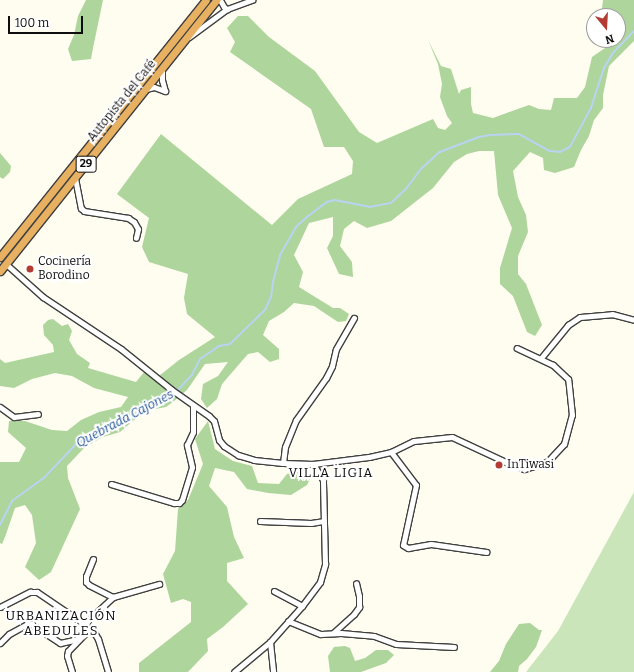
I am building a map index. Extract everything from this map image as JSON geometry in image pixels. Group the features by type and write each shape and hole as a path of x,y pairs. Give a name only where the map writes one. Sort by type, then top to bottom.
{"highway":[{"name":"Autopista del Café","path":"0,258 206,0"},
{"name":"Autopista del Café","path":"0,271 216,0"}],"street":[{"path":"220,0 227,9"},
{"path":"185,40 227,9 252,0"},
{"path":"146,89 157,88 165,91 162,80 162,69"},
{"path":"75,178 81,208 84,211 128,218 134,222 138,228 136,238"},
{"path":"6,264 43,297 121,349 193,406 209,416 214,421 219,440 224,446 238,455 246,457 283,463 313,464 369,458 391,452 414,441 452,436 510,464 524,469 547,462 564,444 572,415 568,379 553,365 541,358 517,348"},
{"path":"541,358 568,325 580,317 612,314 634,320"},
{"path":"283,463 286,447 296,420 326,378 332,366 336,349 354,318"},
{"path":"111,484 174,503 179,503 182,500 192,467 187,445 193,432 193,406"},
{"path":"0,407 14,417 38,414"},
{"path":"391,452 416,486 403,546 408,548 431,544 486,552"},
{"path":"236,672 270,642 302,606 320,582 325,564 323,480 313,464"},
{"path":"260,521 311,523 323,521"},
{"path":"93,559 86,576 86,582 113,597"},
{"path":"333,633 354,614 358,607 359,596 356,582"},
{"path":"84,624 113,597 159,584"},
{"path":"274,591 302,606"},
{"path":"0,607 30,592 37,592 89,628 98,639 108,672"},
{"path":"288,621 321,634 333,633 374,636 396,644 454,647"},
{"path":"0,643 9,634 27,624 31,624 60,643 79,639"},
{"path":"72,672 67,656 68,651 89,628"},
{"path":"270,642 273,672"}],"green space":[{"path":"86,0 103,0 91,59 72,61 68,49 74,35 78,16"},
{"path":"603,0 634,0 634,41 609,66 603,95 603,108 594,120 589,136 574,167 555,173 544,170 543,158 530,152 513,171 518,197 526,215 528,232 518,256 518,274 526,284 542,325 535,336 527,332 513,296 500,284 500,268 512,228 498,195 494,151 479,151 467,154 454,162 433,188 391,221 367,228 354,221 344,229 340,246 352,262 353,277 339,274 327,248 333,236 333,217 309,223 294,255 303,272 299,287 333,308 340,308 349,314 346,321 338,322 314,306 294,303 284,312 269,321 263,335 279,349 279,359 270,362 258,352 248,354 222,384 217,399 207,408 201,399 203,384 218,376 228,362 205,364 187,390 166,407 150,410 134,420 120,432 103,437 85,447 67,466 68,478 80,509 51,572 39,580 25,567 36,543 32,515 25,505 15,508 2,544 0,543 0,462 19,462 26,448 8,432 9,421 25,421 52,430 67,431 81,420 99,412 121,407 128,397 94,388 72,376 55,373 32,379 14,388 0,386 0,359 5,363 54,352 53,345 44,335 43,325 48,320 53,319 62,326 68,324 72,331 69,340 77,354 90,363 88,368 136,382 145,371 154,380 179,360 215,337 187,314 184,298 188,274 149,262 142,247 149,218 117,194 161,134 272,225 298,199 352,174 353,161 344,147 324,147 311,109 230,52 235,42 227,28 238,16 248,16 269,37 315,71 359,132 377,143 433,119 438,128 445,130 452,123 447,116 440,97 442,84 438,64 428,40 441,66 451,69 459,94 461,90 471,87 471,104 473,113 493,118 529,105 539,109 551,110 554,98 577,98 585,87 592,57 605,48 626,48 626,8 602,8"},
{"path":"0,153 11,166 10,172 3,179 0,177"},
{"path":"208,421 215,449 233,461 252,466 258,483 279,484 287,474 301,471 310,479 307,485 291,495 268,493 247,489 234,472 215,468 209,486 227,507 234,537 244,558 227,563 227,581 248,604 223,627 207,639 208,651 188,672 139,672 139,663 191,622 191,602 183,599 171,603 163,574 175,551 178,509 188,500 203,464 195,439"},
{"path":"634,492 634,672 526,672 558,631"},
{"path":"530,623 539,630 542,630 536,647 527,659 519,666 518,672 490,672 499,661 506,644 519,624"},
{"path":"345,646 350,648 355,661 365,658 376,650 388,650 394,655 386,663 361,672 330,672 328,656 334,647"}],"waterway":[{"name":"Quebrada Cajones","path":"177,391 192,375 200,359 219,346 230,344 265,310 271,297 280,255 296,227 307,217 327,202 335,200 370,207 391,203 406,189 422,168 440,152 479,137 519,134 550,151 560,152 570,147 591,108 604,68 613,53 634,31"},
{"name":"Quebrada Cajones","path":"0,525 12,501 44,478 78,442 113,428 154,402 170,398 174,394"}],"place":[{"name":"Cocinería Borodino","path":"30,269"},
{"name":"InTiwasi","path":"499,465"}],"district":[{"name":"VILLA LIGIA","path":"331,473"},
{"name":"URBANIZACIÓN ABEDULES","path":"61,624"}]}
